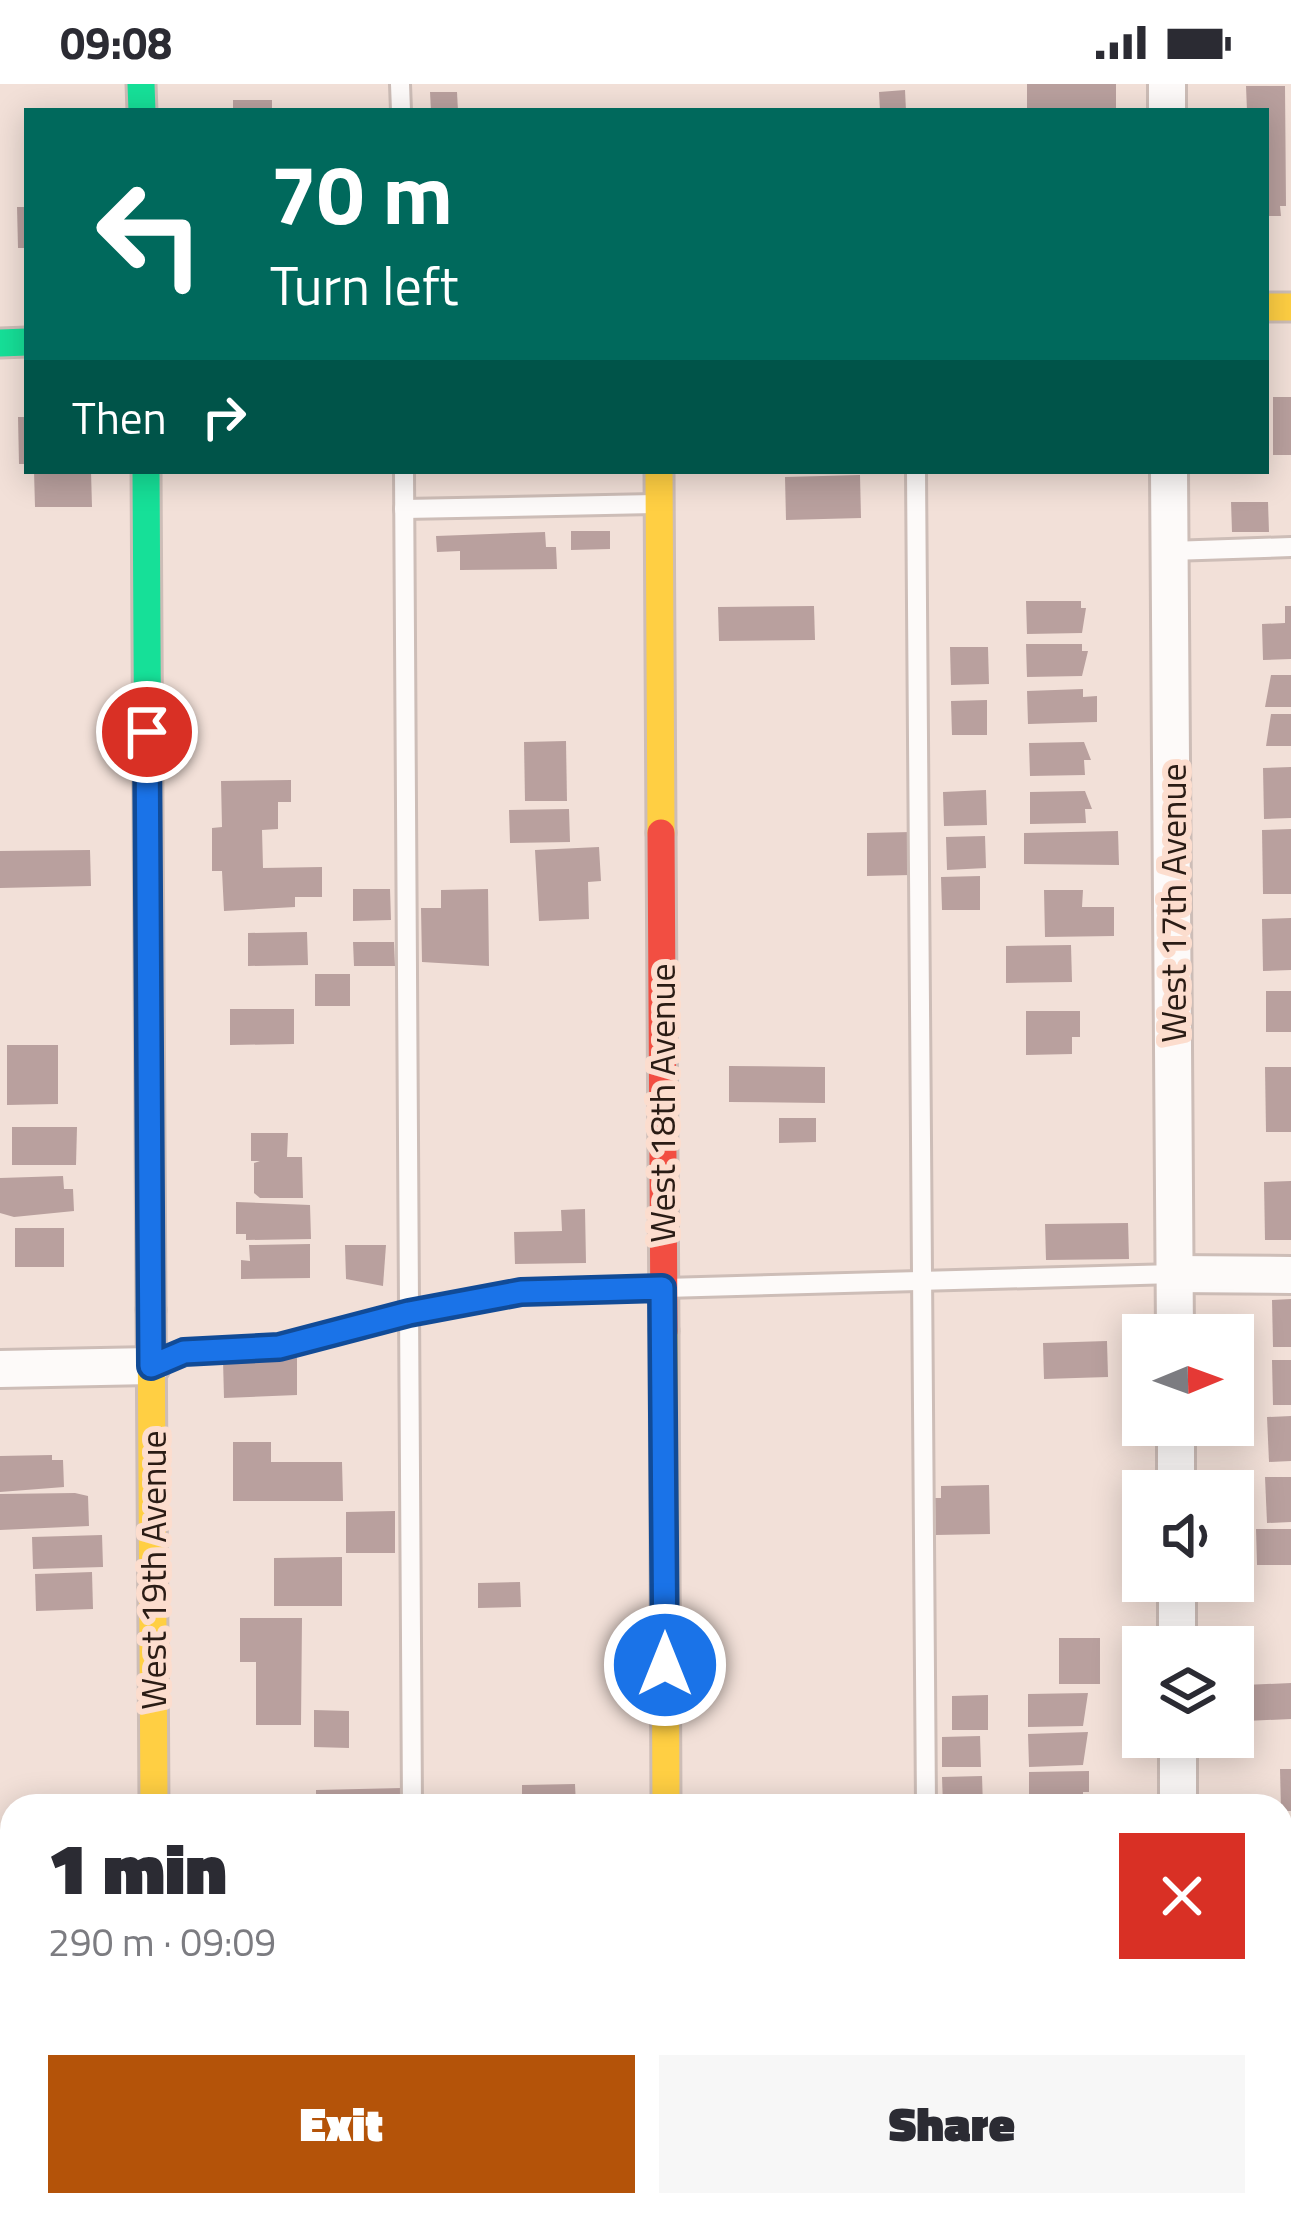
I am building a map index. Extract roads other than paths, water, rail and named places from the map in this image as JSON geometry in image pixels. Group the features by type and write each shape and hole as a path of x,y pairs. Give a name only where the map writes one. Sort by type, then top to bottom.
{"street":[{"name":"West 19th Avenue","path":"146,474 154,1794"},
{"name":"West 18th Avenue","path":"659,474 666,1794"},
{"name":"West 17th Avenue","path":"1169,474 1175,1314"},
{"path":"1175,1274 1291,1275"},
{"path":"0,1369 151,1366"},
{"path":"1178,1758 1178,1794"}],"lane":[{"path":"404,474 412,1794"},
{"path":"916,474 926,1794"},
{"path":"404,509 659,503"},
{"path":"1170,551 1291,548"},
{"path":"151,1366 184,1352 279,1347 409,1313 521,1292 1175,1274"}]}
